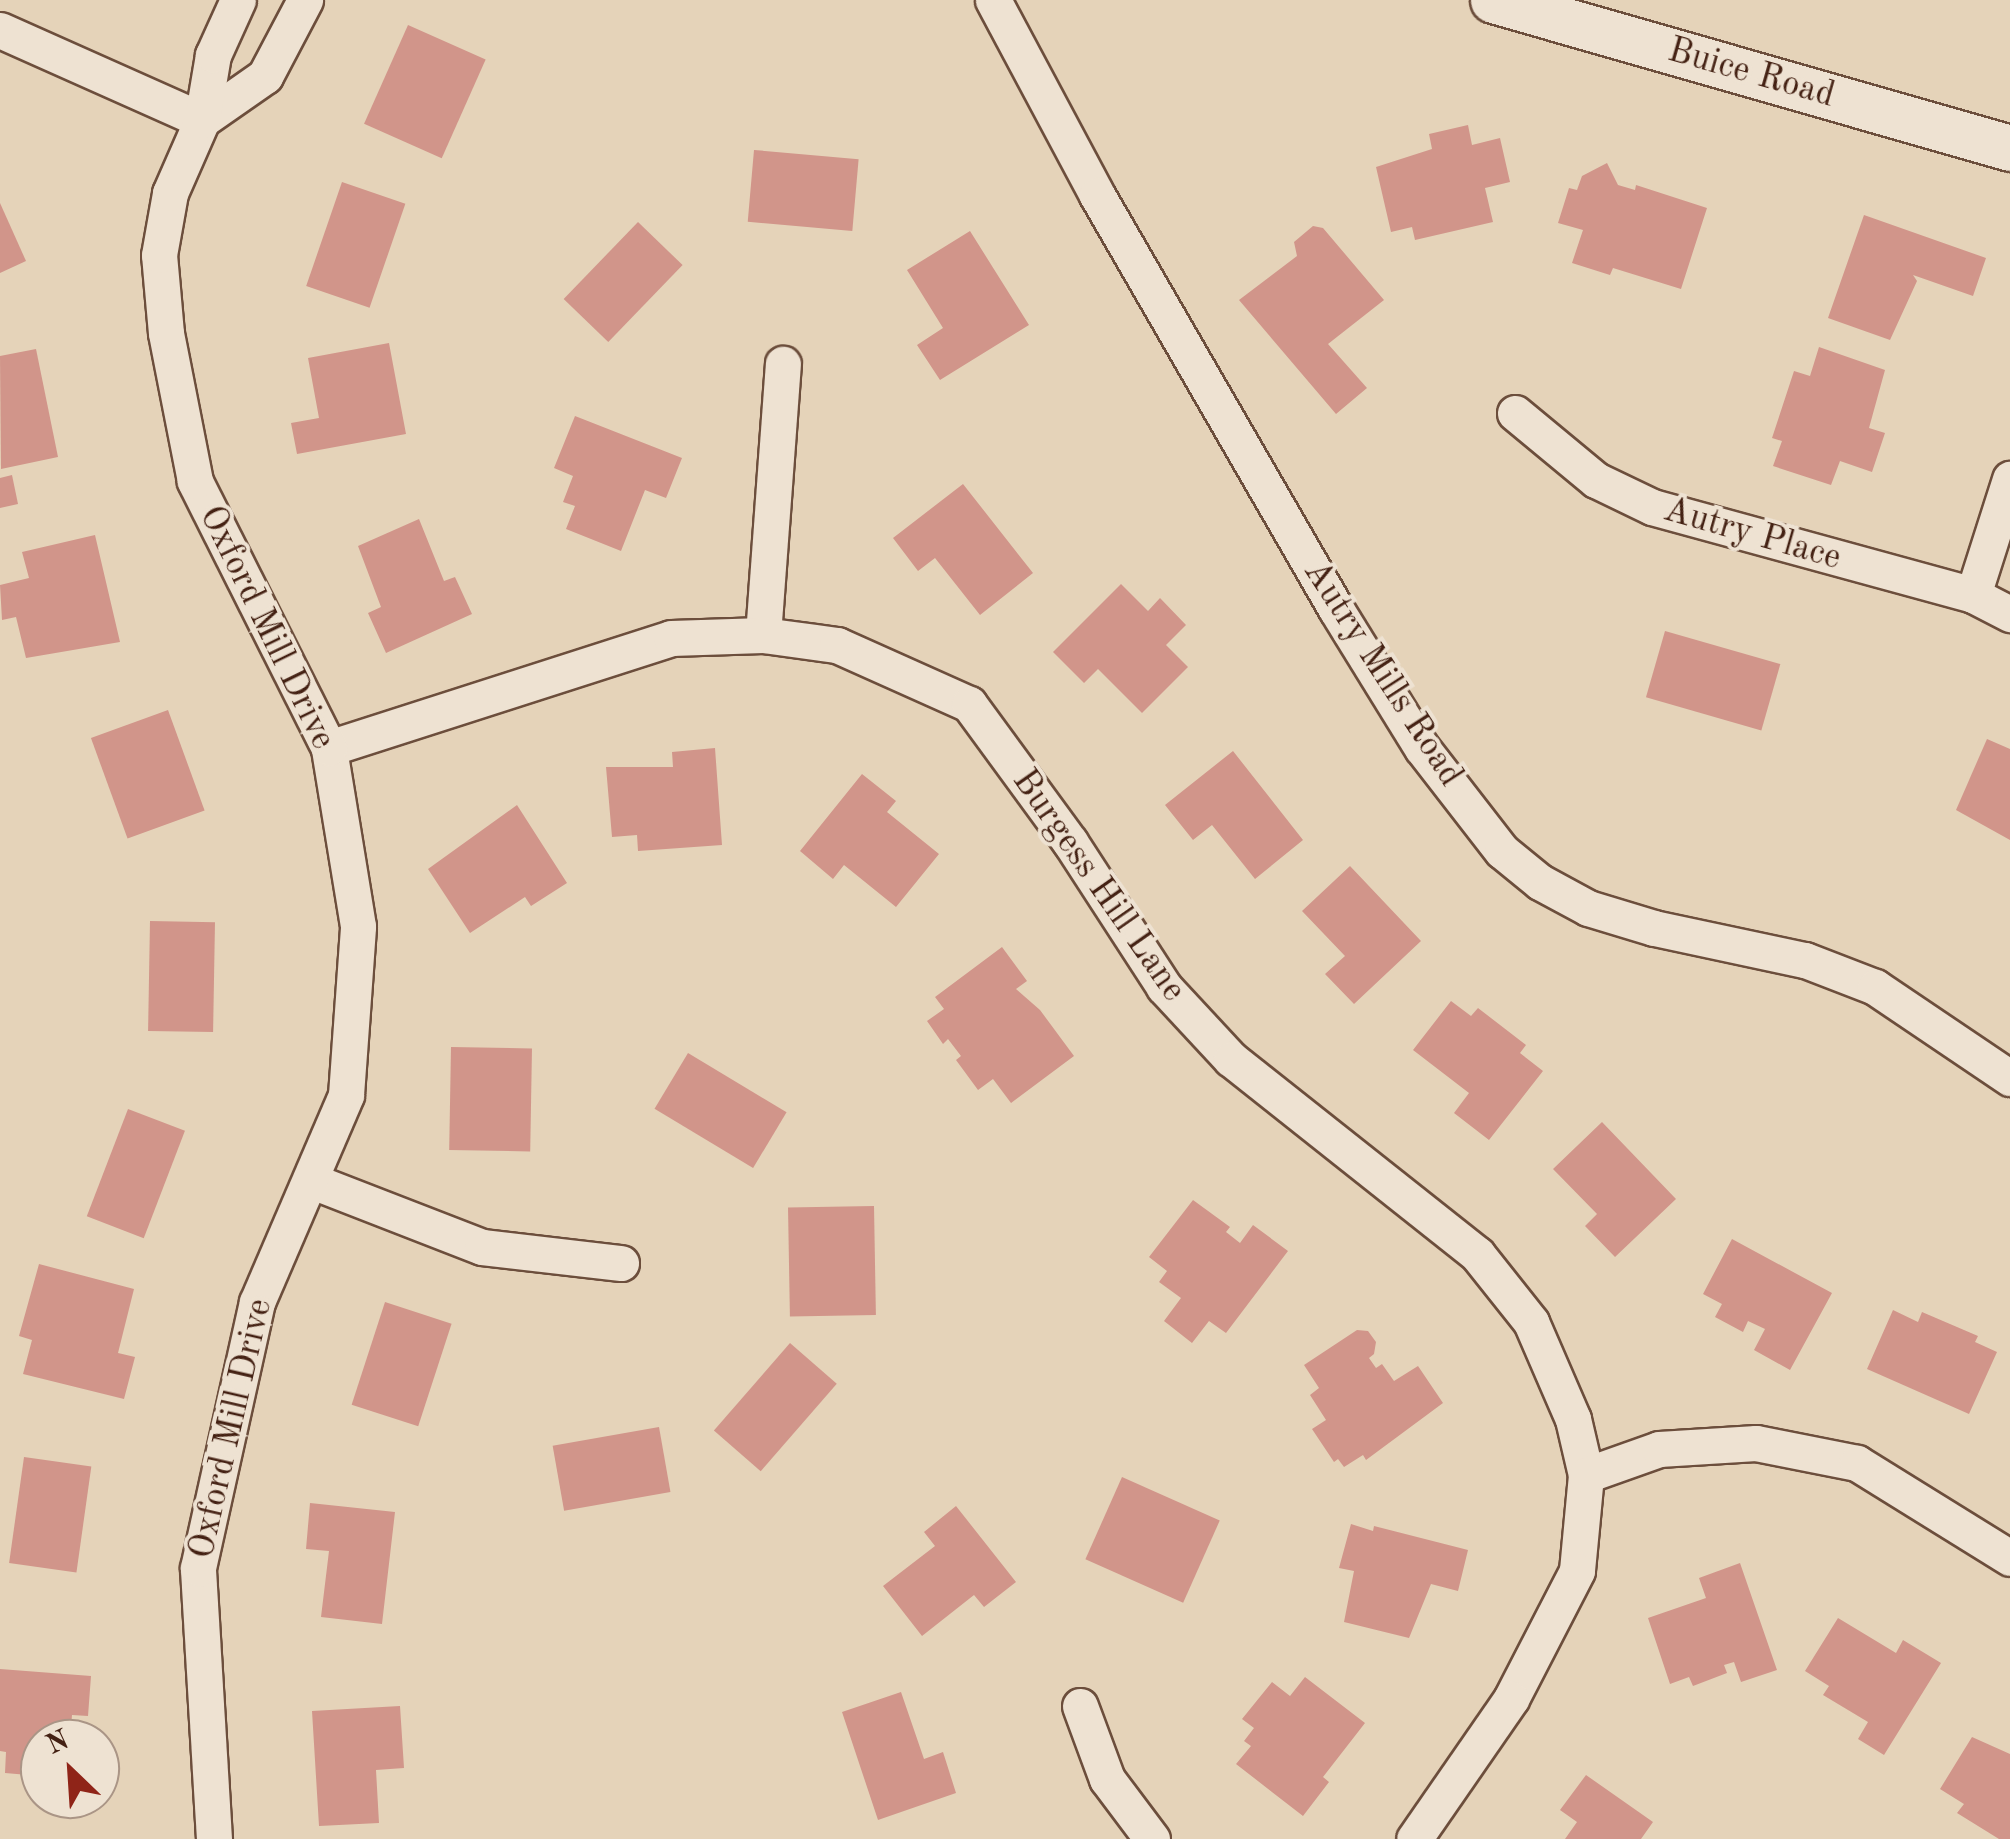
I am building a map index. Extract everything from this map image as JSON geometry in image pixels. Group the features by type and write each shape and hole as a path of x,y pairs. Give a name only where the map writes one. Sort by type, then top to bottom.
{"street":[{"name":"Oxford Mill Drive","path":"214,1839 198,1568 257,1302 346,1095 358,926 329,748 195,481 166,333 159,255 170,194 202,120 212,55 238,0"},
{"path":"0,30 202,120 266,76 304,0"},
{"name":"Autry Mills Road","path":"993,0 1097,195 1336,609 1422,748 1502,850 1540,882 1588,908 1654,928 1805,960 1875,987 2010,1078"},
{"name":"Buice Road","path":"1493,0 2010,148"},
{"path":"762,634 783,364"},
{"name":"Autry Place","path":"1516,414 1596,480 1652,507 1973,594 2010,614"},
{"path":"1973,594 2010,480"},
{"name":"Burgess Hill Lane","path":"329,748 671,638 762,634 838,644 969,704 1070,842 1177,1002 1230,1059 1478,1254 1531,1322 1572,1419 1586,1475 1576,1571 1511,1699 1414,1839"},
{"path":"312,1181 482,1247 621,1264"},
{"path":"1586,1475 1659,1450 1756,1443 1857,1463 2010,1558"},
{"path":"1080,1706 1106,1779 1152,1839"}],"building":[{"path":"408,25 486,60 442,158 364,124"},
{"path":"1468,125 1472,145 1500,138 1510,182 1485,188 1493,222 1415,240 1412,227 1391,232 1376,167 1432,149 1429,134"},
{"path":"754,150 859,159 852,231 748,222"},
{"path":"1607,163 1618,185 1635,190 1636,185 1707,208 1681,289 1613,268 1610,275 1572,263 1583,230 1558,223 1569,188 1577,190 1582,176"},
{"path":"342,182 405,204 370,308 306,286"},
{"path":"0,203 26,261 0,273"},
{"path":"1864,215 1986,258 1973,296 1913,275 1917,281 1890,340 1828,318"},
{"path":"638,222 683,265 608,342 564,299"},
{"path":"1313,226 1323,228 1384,300 1328,344 1367,388 1336,414 1239,300 1297,256 1294,242"},
{"path":"970,231 1029,325 940,380 917,345 943,328 907,270"},
{"path":"389,343 406,434 297,454 291,423 319,418 308,358"},
{"path":"1819,347 1885,370 1869,428 1885,433 1872,472 1840,461 1831,485 1773,466 1782,441 1772,438 1794,371 1810,376"},
{"path":"36,349 58,457 1,469 0,356"},
{"path":"575,416 682,458 666,498 645,490 621,551 566,529 575,506 563,502 573,476 554,468"},
{"path":"12,475 18,504 0,508 0,478"},
{"path":"963,484 1033,573 980,615 935,558 918,571 893,538"},
{"path":"419,519 444,581 455,577 472,614 386,653 368,613 381,607 358,546"},
{"path":"95,535 120,642 26,658 16,617 2,620 0,585 29,578 22,552"},
{"path":"1121,584 1148,611 1160,598 1186,625 1166,645 1188,667 1142,713 1098,669 1084,683 1053,652"},
{"path":"1665,631 1780,664 1761,730 1646,697"},
{"path":"168,710 205,811 128,839 91,738"},
{"path":"1987,739 2010,749 2010,840 1956,810"},
{"path":"715,748 722,845 638,851 637,835 612,837 606,767 673,767 672,752"},
{"path":"1233,751 1303,840 1255,879 1212,825 1193,840 1165,805"},
{"path":"862,774 896,801 887,812 939,854 896,907 844,865 833,879 800,851"},
{"path":"517,805 567,883 531,906 525,897 470,933 428,869"},
{"path":"1350,866 1421,941 1354,1004 1325,974 1345,956 1302,911"},
{"path":"150,921 215,922 213,1032 148,1031"},
{"path":"1002,947 1027,981 1016,989 1040,1010 1074,1056 1011,1103 993,1079 978,1090 956,1060 961,1056 948,1039 943,1044 927,1021 944,1009 935,997"},
{"path":"1451,1001 1471,1016 1478,1008 1526,1045 1520,1053 1543,1071 1489,1140 1454,1113 1469,1093 1413,1050"},
{"path":"451,1047 532,1048 530,1151 449,1150"},
{"path":"688,1053 787,1112 753,1168 655,1109"},
{"path":"128,1109 185,1131 144,1238 87,1216"},
{"path":"1602,1122 1676,1199 1615,1257 1585,1226 1597,1214 1553,1169"},
{"path":"1193,1200 1230,1227 1226,1232 1240,1243 1253,1225 1288,1251 1226,1333 1209,1321 1192,1343 1164,1321 1181,1298 1159,1282 1167,1271 1149,1257"},
{"path":"874,1206 876,1315 790,1316 788,1208"},
{"path":"1732,1239 1832,1293 1790,1370 1754,1350 1765,1329 1748,1321 1743,1332 1715,1317 1722,1304 1703,1294"},
{"path":"39,1264 134,1289 118,1353 135,1357 124,1399 23,1374 32,1340 19,1336"},
{"path":"385,1302 452,1324 418,1426 352,1405"},
{"path":"1893,1310 1918,1322 1922,1312 1978,1336 1975,1342 1997,1352 1969,1414 1867,1369"},
{"path":"1357,1330 1368,1331 1376,1342 1369,1358 1376,1368 1382,1364 1394,1381 1418,1366 1443,1403 1366,1460 1363,1455 1344,1467 1338,1459 1334,1462 1312,1429 1326,1420 1310,1395 1319,1388 1304,1365"},
{"path":"790,1343 837,1384 761,1471 714,1431"},
{"path":"659,1427 670,1492 564,1511 553,1446"},
{"path":"24,1457 91,1466 76,1572 9,1563"},
{"path":"1122,1477 1220,1521 1183,1603 1085,1559"},
{"path":"310,1503 395,1512 382,1624 321,1617 329,1551 306,1549"},
{"path":"956,1506 1016,1582 984,1607 974,1595 922,1636 883,1586 935,1546 924,1532"},
{"path":"1351,1524 1373,1531 1374,1526 1468,1550 1458,1591 1431,1584 1409,1638 1344,1622 1354,1571 1339,1568"},
{"path":"1740,1563 1777,1670 1741,1682 1734,1662 1724,1665 1727,1673 1693,1686 1689,1677 1670,1684 1648,1618 1706,1598 1699,1578"},
{"path":"1838,1618 1896,1653 1903,1640 1941,1663 1884,1755 1858,1739 1868,1722 1823,1695 1829,1686 1805,1671"},
{"path":"0,1669 91,1676 88,1716 20,1719 20,1774 5,1773 6,1752 0,1751"},
{"path":"1305,1677 1365,1723 1323,1777 1329,1782 1303,1816 1236,1764 1251,1746 1244,1741 1254,1728 1242,1719 1272,1682 1290,1696"},
{"path":"901,1692 924,1759 943,1752 956,1793 878,1820 842,1712"},
{"path":"400,1706 404,1768 376,1770 379,1823 319,1826 312,1711"},
{"path":"1972,1737 2010,1754 2010,1839 1999,1839 1957,1813 1964,1804 1940,1789"},
{"path":"1586,1775 1653,1822 1641,1839 1565,1839 1577,1822 1560,1810"}]}
